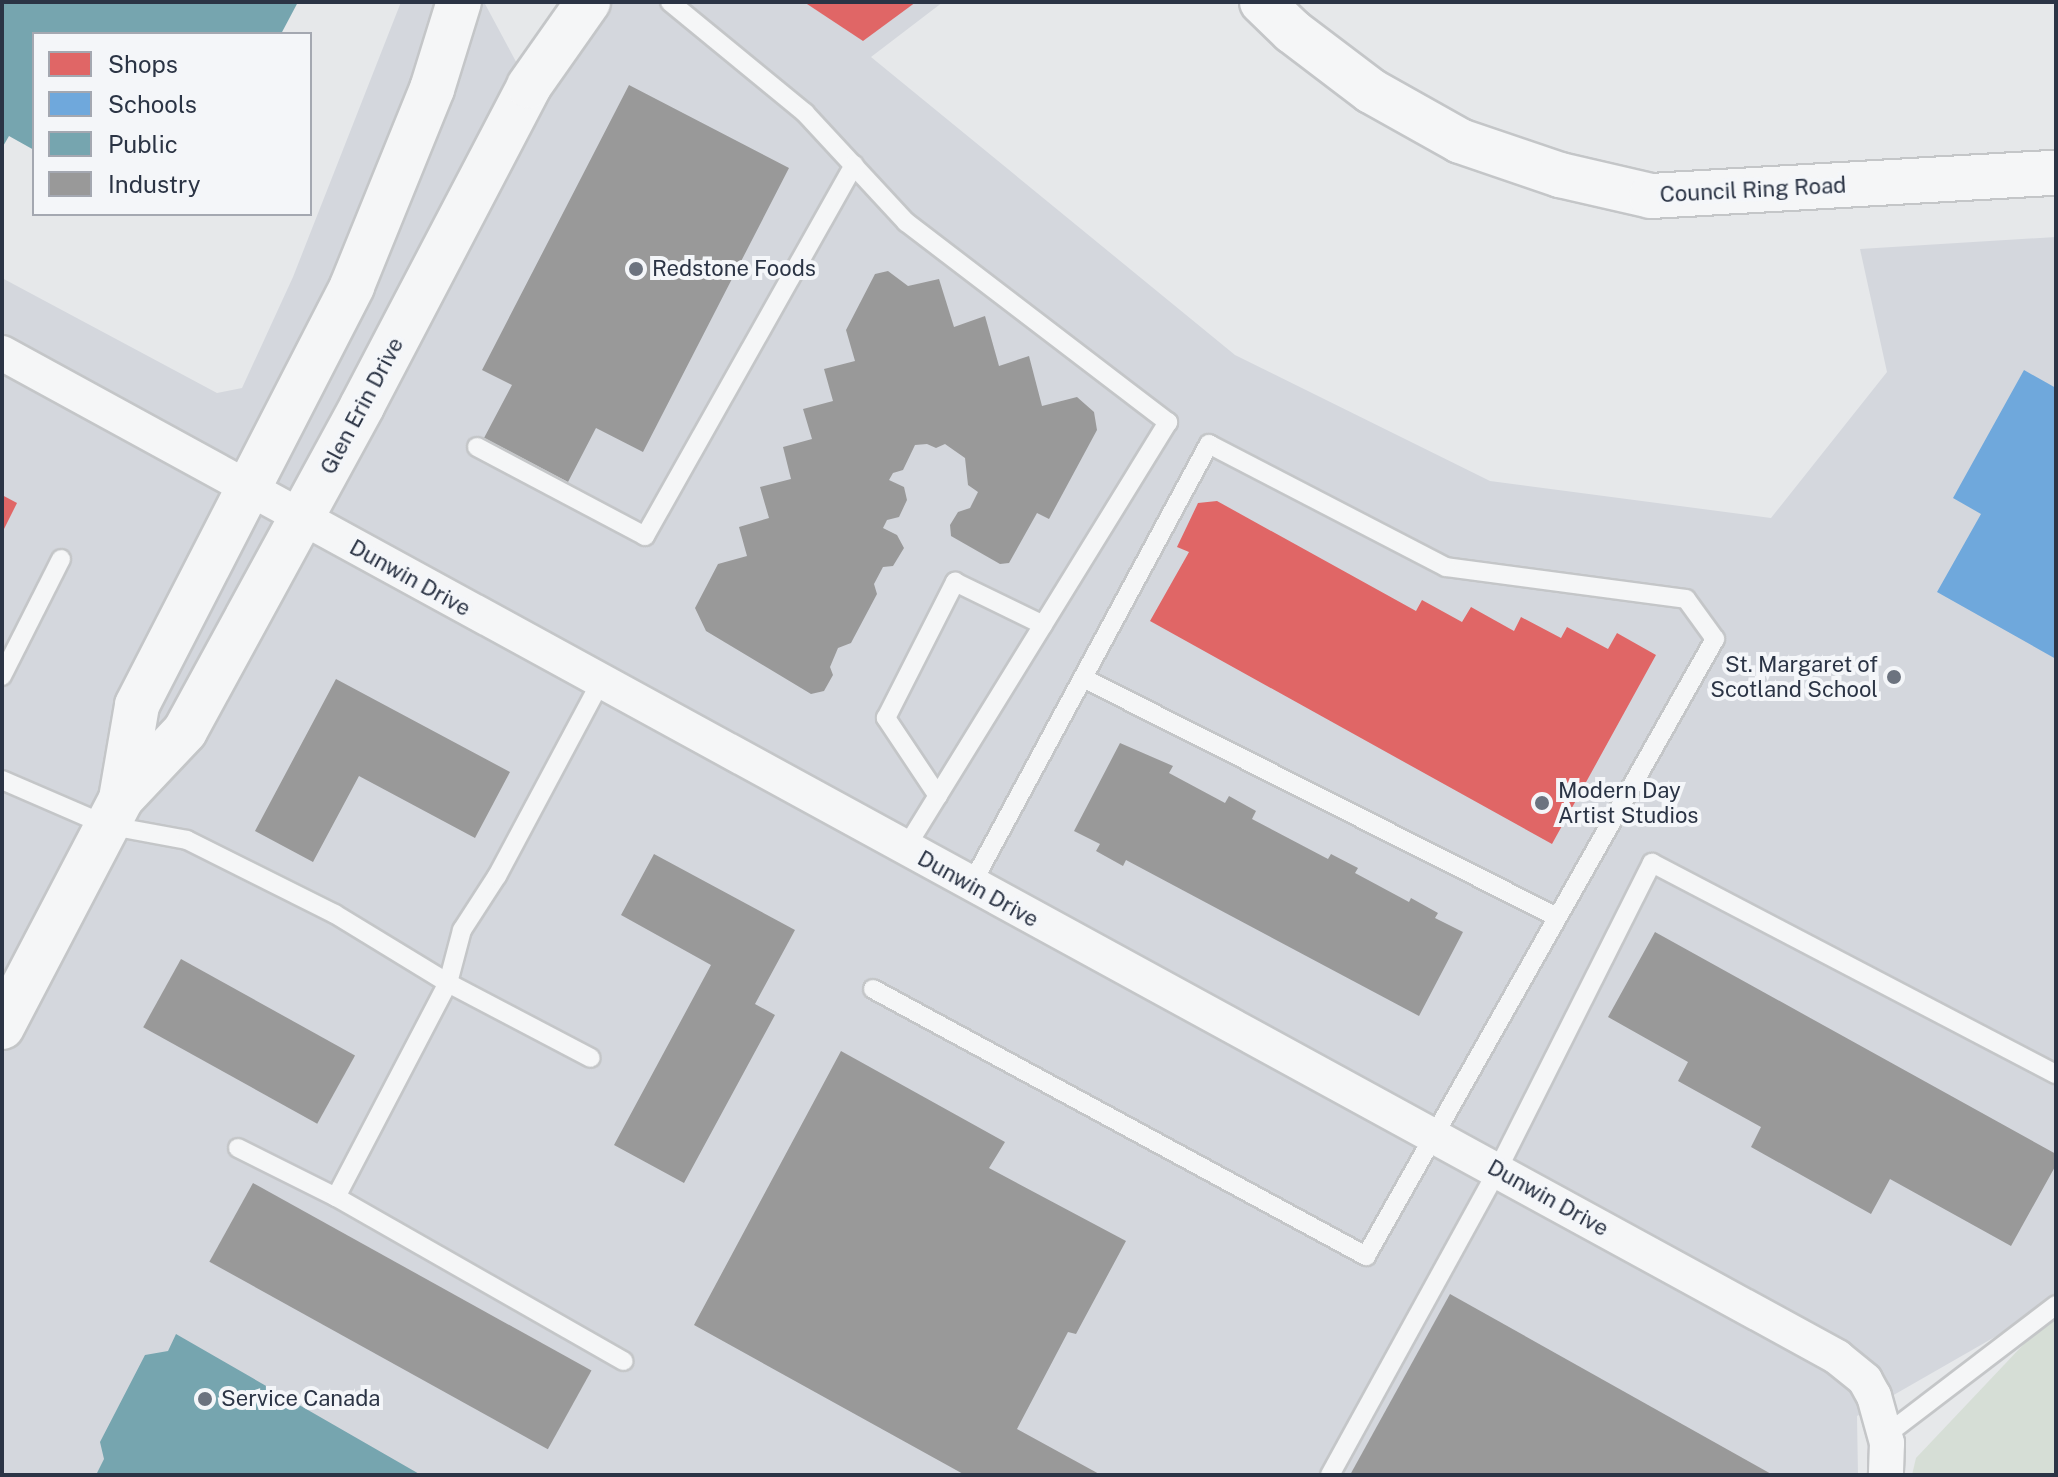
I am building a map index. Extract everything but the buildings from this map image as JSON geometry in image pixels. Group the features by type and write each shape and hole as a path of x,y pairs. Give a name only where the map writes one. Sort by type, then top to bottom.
{"street":[{"name":"Glen Erin Drive","path":"2,1027 114,812 185,731 301,519 529,86 588,2"},
{"name":"Council Ring Road","path":"1262,2 1292,31 1371,91 1460,141 1560,175 1651,196 2056,173"},
{"name":"Glen Erin Drive","path":"114,812 137,705 352,286 432,89 453,4"},
{"name":"Dunwin Drive","path":"2,353 600,683 1837,1357 1865,1380 1874,1396 1886,1435 1886,1475"}],"lane":[{"path":"670,2 805,113 906,222 1168,422 905,849"},
{"path":"477,447 645,536 854,165"},
{"path":"873,989 1366,1256 1715,639 1686,599 1446,567 1209,444 971,885"},
{"path":"2,676 61,559"},
{"path":"938,796 886,718 955,582 1043,625"},
{"path":"1083,678 1557,917"},
{"path":"336,1197 448,983 462,930 497,876 600,683"},
{"path":"2,780 114,812 187,840 335,914 448,983 591,1058"},
{"path":"1330,1475 1497,1171 1652,863 2056,1074"},
{"path":"238,1148 336,1197 624,1361"},
{"path":"1886,1435 2056,1305"}],"shaded area":[{"path":"401,2 484,2 529,86 588,2 943,2 871,57 1235,355 1490,481 1771,518 1887,372 1860,249 2056,237 2056,1302 1857,1416 1858,1475 2,1475 2,278 217,393 242,388 293,277"},
{"path":"2056,1310 2056,1475 1912,1475 1916,1458"}],"place":[{"name":"Redstone Foods","path":"636,269"},
{"name":"St. Margaret of Scotland School","path":"1894,677"},
{"name":"Modern Day Artist Studios","path":"1542,803"},
{"name":"Service Canada","path":"205,1399"}]}
